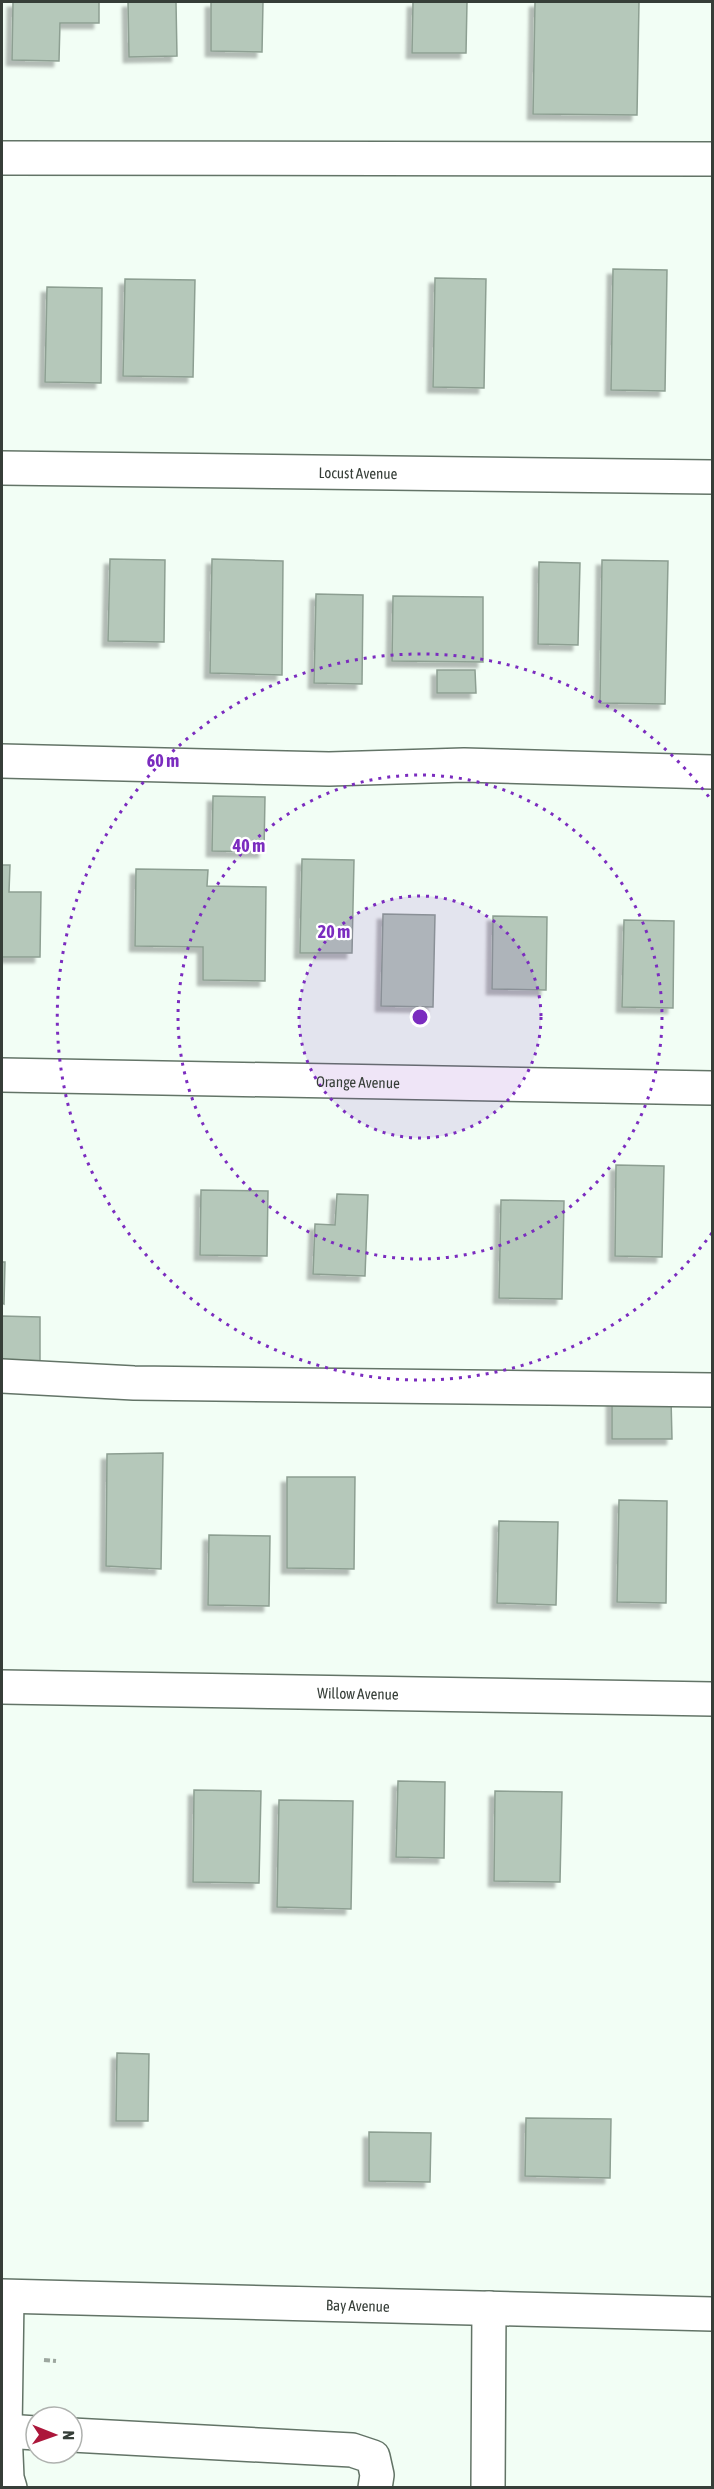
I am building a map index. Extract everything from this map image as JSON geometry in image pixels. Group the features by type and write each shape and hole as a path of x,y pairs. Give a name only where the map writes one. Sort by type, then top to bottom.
{"street":[{"path":"2,158 712,159"},
{"name":"Locust Avenue","path":"2,468 712,477"},
{"path":"2,761 329,769 464,765 712,772"},
{"name":"Orange Avenue","path":"2,1075 712,1088"},
{"path":"2,1376 134,1383 712,1390"},
{"name":"Willow Avenue","path":"2,1687 712,1699"},
{"path":"4,2296 20,2432 7,2478 10,2487"},
{"name":"Bay Avenue","path":"4,2296 712,2313"},
{"path":"488,2487 489,2308"},
{"path":"84,2436 352,2450 373,2457 377,2475 375,2487"}],"building":[{"path":"13,2 99,2 99,23 60,23 59,61 12,60"},
{"path":"128,2 176,2 177,56 129,57"},
{"path":"211,2 263,2 262,52 211,51"},
{"path":"413,2 467,2 466,53 412,53"},
{"path":"535,2 639,2 637,115 533,114"},
{"path":"613,269 667,270 665,391 611,390"},
{"path":"435,278 486,279 484,388 433,387"},
{"path":"125,279 195,280 193,377 123,376"},
{"path":"47,287 102,288 101,383 45,382"},
{"path":"110,559 165,560 164,642 108,641"},
{"path":"212,559 283,561 282,675 210,673"},
{"path":"602,560 668,561 665,704 600,703"},
{"path":"539,562 580,563 578,645 538,644"},
{"path":"316,594 363,595 362,684 314,683"},
{"path":"393,596 483,597 483,662 392,661"},
{"path":"437,670 475,670 476,693 437,693"},
{"path":"213,796 265,797 264,852 212,851"},
{"path":"302,859 354,860 352,953 300,953"},
{"path":"2,865 10,865 9,892 41,892 40,957 2,957"},
{"path":"136,869 208,870 207,886 266,887 265,981 203,980 203,947 135,946"},
{"path":"383,914 435,915 433,1007 381,1006"},
{"path":"493,916 547,917 546,990 492,989"},
{"path":"624,920 674,921 673,1008 622,1007"},
{"path":"616,1165 664,1166 662,1257 615,1256"},
{"path":"201,1190 268,1191 267,1256 200,1255"},
{"path":"337,1194 368,1195 365,1276 313,1274 315,1224 335,1225"},
{"path":"501,1200 564,1201 562,1299 499,1298"},
{"path":"2,1262 5,1262 4,1304 2,1303"},
{"path":"2,1316 40,1317 40,1361 2,1361"},
{"path":"671,1398 672,1439 612,1439 612,1399"},
{"path":"163,1453 161,1569 106,1566 107,1454"},
{"path":"287,1477 355,1477 354,1569 287,1568"},
{"path":"619,1500 667,1501 666,1603 617,1602"},
{"path":"499,1521 558,1522 556,1605 497,1603"},
{"path":"209,1535 270,1536 269,1606 208,1605"},
{"path":"398,1781 445,1782 444,1858 396,1857"},
{"path":"194,1790 261,1791 259,1883 193,1882"},
{"path":"495,1791 562,1792 560,1882 494,1881"},
{"path":"279,1800 353,1801 351,1909 277,1907"},
{"path":"117,2053 149,2054 148,2121 116,2121"},
{"path":"526,2118 611,2119 610,2178 525,2176"},
{"path":"369,2132 431,2133 430,2182 369,2181"}]}
